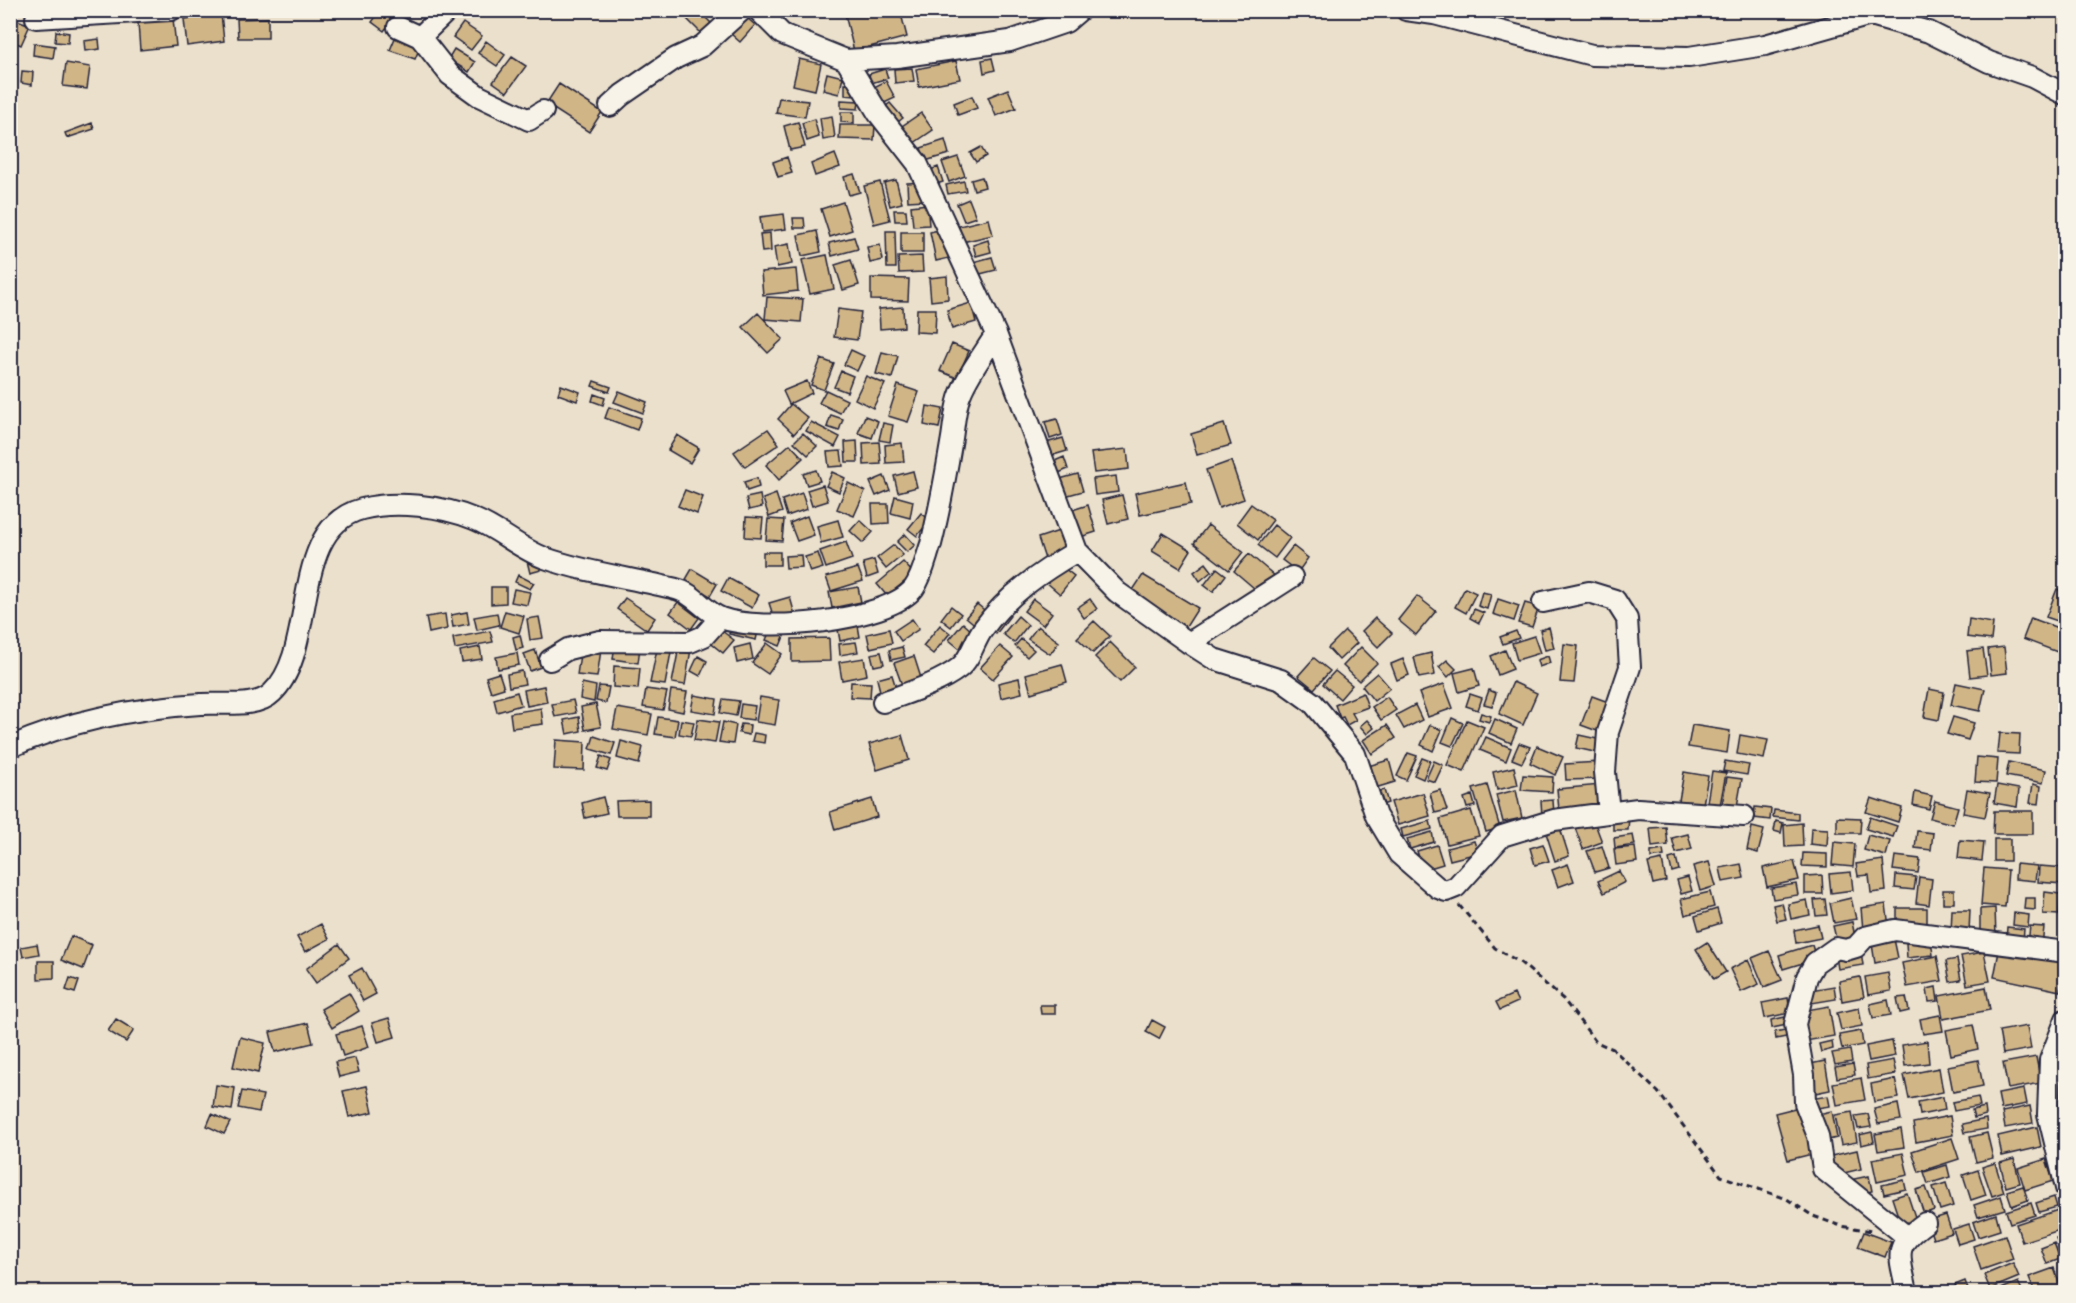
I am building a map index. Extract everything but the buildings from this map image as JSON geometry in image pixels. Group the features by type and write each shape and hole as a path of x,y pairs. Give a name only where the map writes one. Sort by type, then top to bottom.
{"street":[{"path":"36,18 171,10"},
{"path":"420,37 448,10"},
{"path":"610,106 622,95 668,64 702,46 742,10"},
{"path":"758,10 782,34 846,60 897,57 1010,41 1066,22 1080,10"},
{"path":"1406,10 1434,14 1592,55 1689,57 1765,45 1871,15 1929,32 1989,62 2032,77 2066,95"},
{"path":"398,27 420,37 450,75 479,96 529,120 543,111"},
{"path":"846,60 878,112 917,163 996,334 1077,551 1117,592 1189,643 1214,659 1281,680 1314,703 1355,754 1376,816 1400,854 1438,888 1446,891 1456,887 1502,836 1554,820 1638,809 1744,816"},
{"path":"10,747 44,732 141,710 248,702 270,696 288,671 314,560 335,520 361,509 394,504 416,506 474,519 543,557 584,570 682,591 720,618 760,626 821,621 871,613 901,601 915,586 924,567 937,521 960,397 996,334"},
{"path":"883,702 913,691 959,668 982,631 1003,604 1040,572 1077,551"},
{"path":"1189,643 1292,578"},
{"path":"1543,602 1589,592 1615,600 1627,619 1630,667 1608,732 1605,772 1609,813"},
{"path":"549,660 568,649 600,640 690,642 705,636 720,618"},
{"path":"1902,1232 1823,1169 1818,1136 1805,1103 1804,1075 1795,1024 1807,978 1815,963 1836,948 1846,950 1856,947 1866,937 1895,930 2066,952"},
{"path":"2066,1019 2050,1060 2048,1114 2066,1188"},
{"path":"1902,1232 1925,1223"},
{"path":"1902,1232 1900,1255 1906,1293"}],"path":[{"path":"1446,891 1494,948 1521,963 1563,999 1596,1042 1613,1049 1658,1092 1721,1176 1787,1199 1813,1216 1841,1226 1878,1232 1902,1232"}]}
